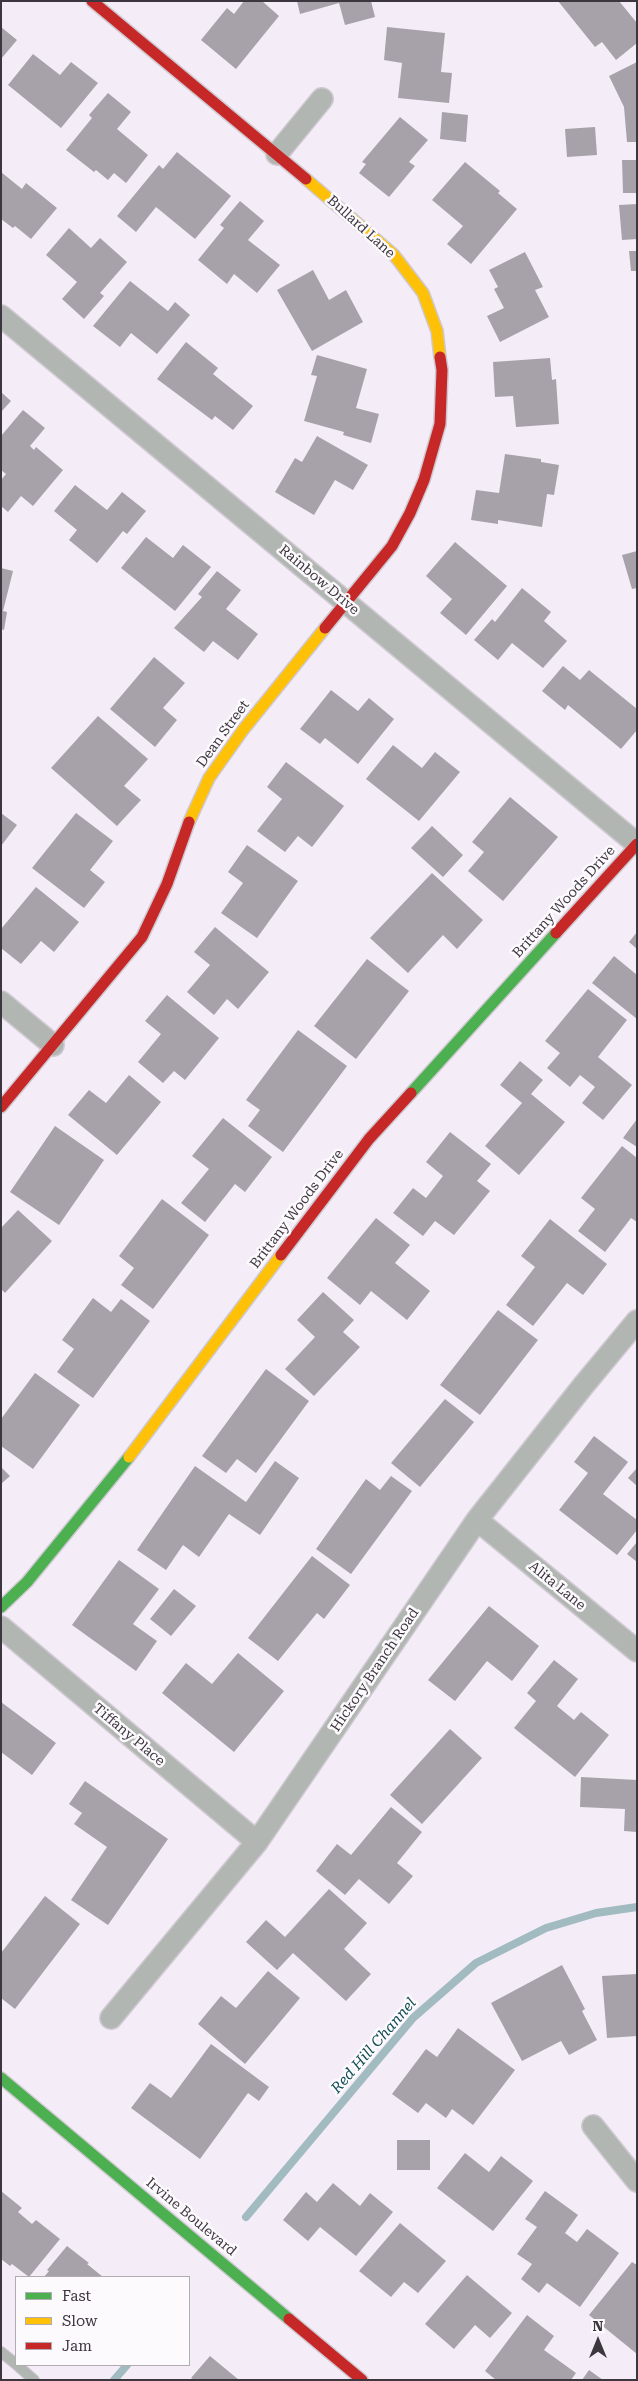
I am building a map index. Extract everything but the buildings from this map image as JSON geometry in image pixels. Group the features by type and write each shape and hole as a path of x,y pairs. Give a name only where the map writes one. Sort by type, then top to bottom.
{"street":[{"name":"Bullard Lane","path":"92,1 277,154 394,256 423,293 437,331 442,370"},
{"path":"277,154 322,99"},
{"name":"Rainbow Drive","path":"1,316 637,844"},
{"name":"Dean Street","path":"1,1107 142,937 167,884 186,828 209,778 242,730 347,604 392,546 410,513 424,480 440,424 442,370"},
{"name":"Brittany Woods Drive","path":"1,1607 27,1582 131,1455 369,1139 637,844"},
{"path":"1,1002 52,1045"},
{"name":"Hickory Branch Road","path":"111,2018 258,1842 477,1520 637,1321"},
{"name":"Alita Lane","path":"477,1520 637,1651"},
{"name":"Tiffany Place","path":"1,1627 258,1842"},
{"name":"Irvine Boulevard","path":"1,2078 349,2376"},
{"path":"593,2126 636,2180"}],"lane":[{"path":"1,2352 15,2364"},
{"path":"17,2366 34,2380"}],"waterway":[{"name":"Red Hill Channel","path":"246,2217 413,2018 476,1963 546,1928 596,1913 637,1907"},
{"name":"Red Hill Channel","path":"114,2380 126,2366"}],"traffic: fast":[{"path":"411,1093 556,933"},
{"path":"1,1607 27,1582 129,1457"},
{"path":"1,2078 289,2319"}],"traffic: slow":[{"path":"306,179 394,255 423,293 437,331 440,357"},
{"path":"189,822 209,778 243,730 325,628"},
{"path":"129,1457 281,1255"}],"traffic: jam":[{"path":"92,1 306,179"},
{"path":"325,628 392,546 410,513 424,480 440,424 442,370 440,357"},
{"path":"1,1107 142,937 167,884 189,822"},
{"path":"556,933 637,844"},
{"path":"281,1255 369,1139 411,1093"},
{"path":"289,2319 362,2380"}]}
